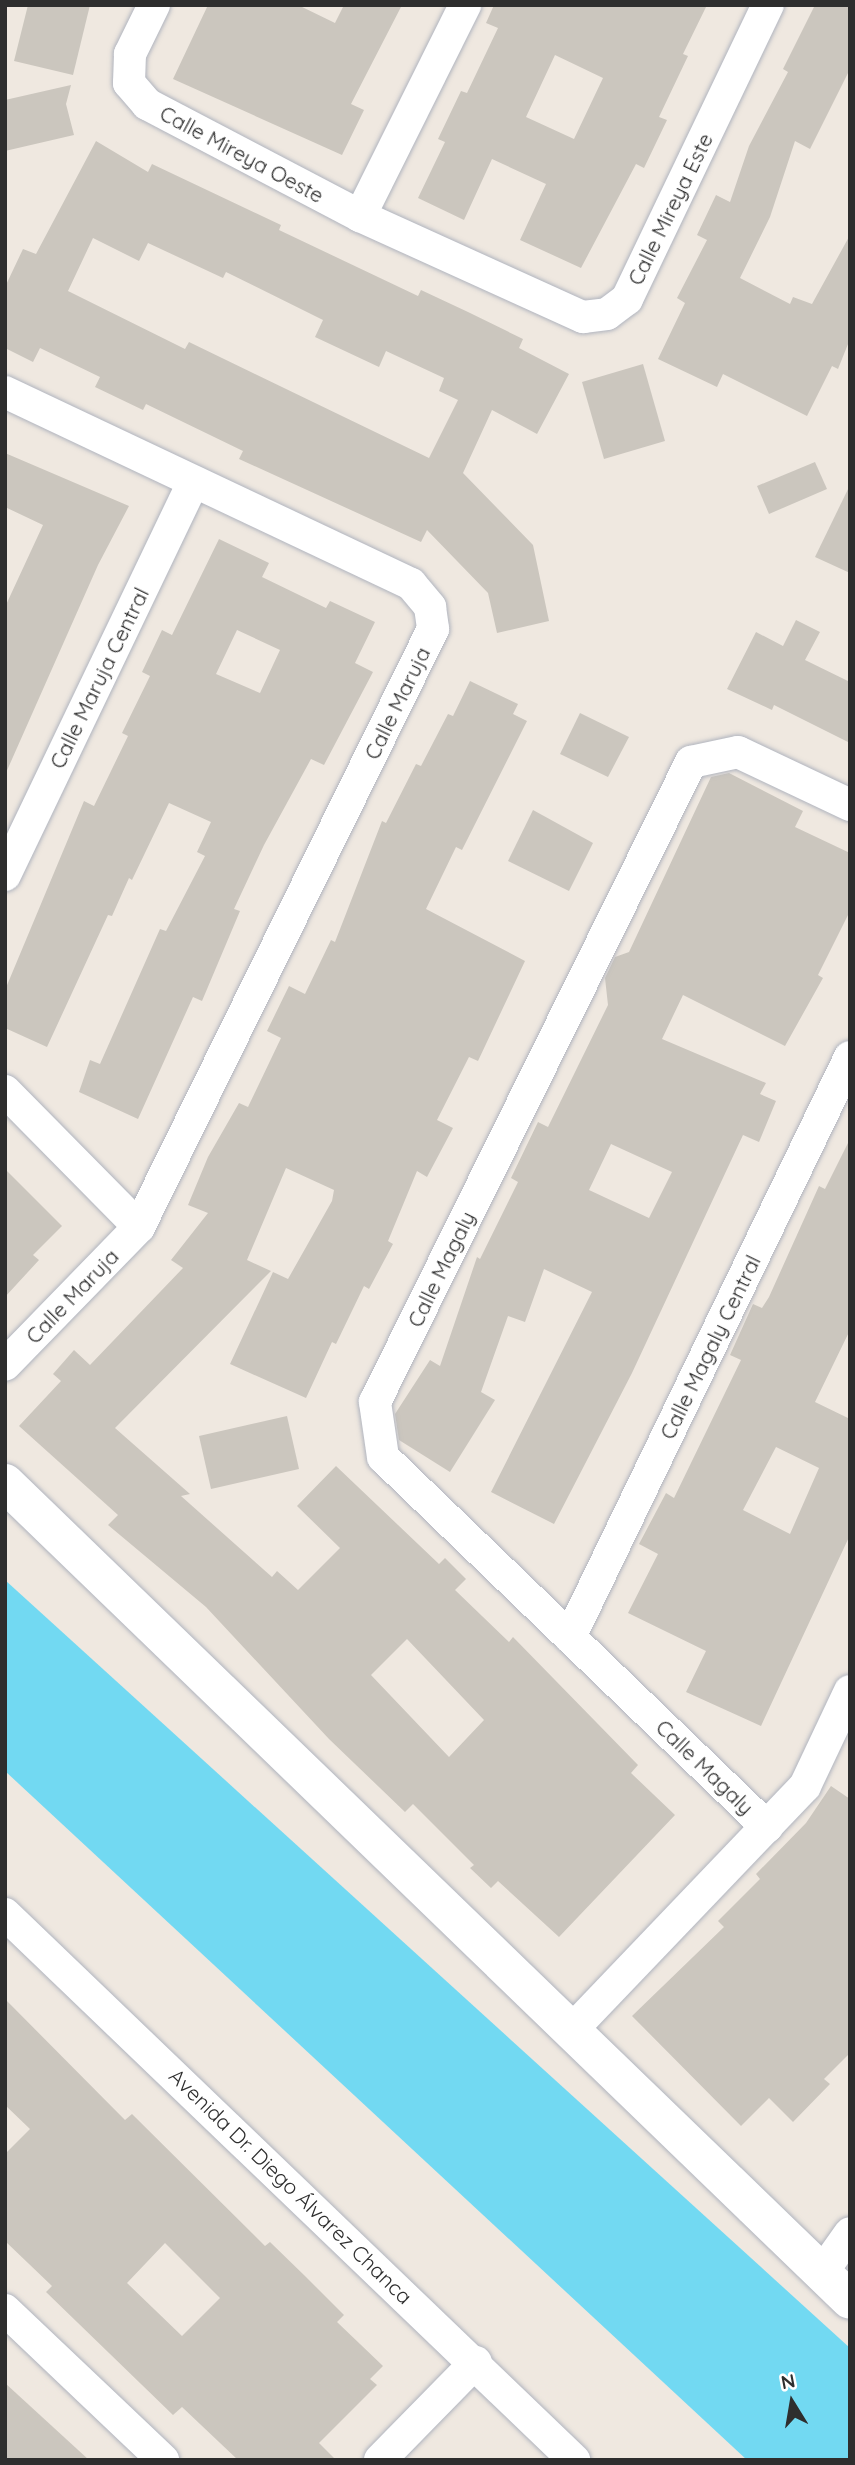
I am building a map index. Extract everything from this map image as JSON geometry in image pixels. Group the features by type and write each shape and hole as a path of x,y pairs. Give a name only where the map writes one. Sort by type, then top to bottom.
{"street":[{"name":"Calle Mireya Oeste","path":"154,5 130,54 129,83 147,104 360,216"},
{"path":"360,216 465,5"},
{"name":"Calle Mireya Este","path":"360,216 583,317 607,314 627,299 768,5"},
{"name":"Calle Maruja","path":"5,392 411,584 430,607 433,629 139,1227 5,1365"},
{"name":"Calle Maruja Central","path":"5,874 193,482"},
{"name":"Calle Magaly","path":"767,1827 383,1457 375,1402 691,762 738,752 850,805"},
{"name":"Calle Magaly Central","path":"570,1637 850,1057"},
{"path":"5,1091 139,1227"},
{"path":"5,1483 850,2300"},
{"name":"Calle Magaly","path":"570,2032 805,1786 850,1691"},
{"name":"Avenida Dr. Diego Álvarez Chanca","path":"5,1914 476,2362 574,2460"},
{"path":"821,2274 850,2233"},
{"path":"5,2310 163,2460"},
{"path":"380,2460 476,2362"}],"water":[{"path":"5,1580 850,2348 850,2460 747,2460 5,1771"}],"building":[{"path":"28,5 90,5 73,75 14,61"},
{"path":"208,5 298,5 335,23 344,5 402,5 351,104 364,110 342,155 173,79"},
{"path":"494,5 707,5 683,54 688,56 659,117 667,120 644,168 636,164 581,268 520,240 546,184 492,159 464,220 418,198 445,142 438,139 461,91 467,93 498,28 486,23","holes":["555,55 603,78 574,139 526,117"]},
{"path":"815,5 850,5 850,69 810,149 795,141 770,217 740,278 790,304 793,297 812,304 850,235 850,339 838,369 832,366 807,416 723,374 717,387 658,359 685,303 677,298 707,240 697,235 716,195 730,202 749,146 788,72 783,69"},
{"path":"71,85 66,104 74,135 5,151 5,100"},
{"path":"96,141 148,172 152,164 281,225 279,230 418,296 421,290 523,339 519,348 569,374 537,434 492,410 463,473 533,545 549,621 497,633 488,593 427,530 421,542 239,459 243,451 146,404 143,410 95,387 100,377 40,348 33,362 5,348 5,287 23,249 36,254","holes":["93,238 139,261 148,243 223,278 226,272 323,320 315,337 379,367 386,351 444,378 439,391 458,400 429,458 189,342 185,349 68,291"]},
{"path":"643,364 665,441 604,459 582,382"},
{"path":"5,453 129,506 98,565 5,775 5,607 43,525 5,507"},
{"path":"815,462 827,489 769,514 757,486"},
{"path":"850,485 850,573 815,557"},
{"path":"219,539 269,563 262,577 326,608 330,601 375,622 355,663 373,672 324,765 311,759 264,845 234,909 240,911 202,1001 193,997 138,1119 79,1092 90,1060 100,1064 160,929 166,931 205,856 197,852 211,822 169,803 132,880 129,878 112,916 108,915 47,1047 5,1028 5,990 84,801 94,806 128,736 122,733 150,676 142,672 162,630 172,635","holes":["237,630 280,650 260,693 216,674"]},
{"path":"796,620 820,632 805,660 850,682 850,743 774,705 772,710 727,689 756,632 783,646"},
{"path":"470,681 518,704 513,714 527,721 462,850 456,847 426,909 525,961 478,1061 469,1057 437,1120 453,1128 427,1177 417,1171 388,1241 393,1244 369,1289 364,1286 336,1344 332,1342 306,1398 230,1364 273,1272 288,1279 332,1201 334,1190 286,1168 247,1260 271,1271 115,1428 190,1494 181,1496 272,1577 277,1571 298,1590 340,1548 297,1506 336,1466 439,1564 445,1558 466,1579 455,1590 509,1642 513,1637 638,1765 631,1773 675,1815 559,1937 498,1881 491,1888 470,1868 474,1865 413,1804 405,1812 329,1739 206,1607 108,1525 118,1515 19,1426 61,1381 53,1374 74,1350 90,1365 183,1268 171,1260 208,1213 188,1205 208,1157 239,1103 248,1107 281,1038 267,1031 289,986 305,994 331,940 335,942 382,821 386,823 416,764 421,766 448,714 453,716","holes":["407,1639 484,1720 449,1757 371,1675"]},
{"path":"580,713 629,737 608,777 560,754"},
{"path":"729,773 803,811 795,827 850,853 850,911 818,975 823,978 785,1046 683,995 662,1039 766,1083 760,1094 776,1101 759,1142 743,1135 632,1373 554,1524 491,1492 592,1292 544,1269 525,1322 508,1316 481,1392 495,1400 450,1472 399,1440 395,1414 430,1360 440,1366 477,1257 480,1259 518,1182 511,1178 538,1122 548,1127 608,1005 605,978 615,957 629,952 711,777","holes":["611,1144 672,1172 649,1218 589,1190"]},
{"path":"533,810 593,843 569,891 508,861"},
{"path":"850,1139 850,1330 815,1402 850,1419 850,1535 761,1726 686,1692 706,1651 628,1613 658,1554 639,1544 666,1493 674,1498 741,1360 730,1355 753,1304 762,1308 769,1297 819,1186 825,1189","holes":["776,1447 819,1468 790,1534 743,1510"]},
{"path":"5,1169 62,1226 33,1255 39,1260 5,1297"},
{"path":"287,1416 299,1469 211,1489 199,1436"},
{"path":"831,1786 850,1799 850,2053 824,2079 830,2084 793,2122 769,2098 741,2126 632,2016 724,1927 718,1921 760,1879 756,1874 806,1823"},
{"path":"5,1999 125,2120 132,2114 265,2246 270,2242 344,2315 337,2322 383,2366 370,2379 377,2385 319,2443 336,2460 238,2460 182,2407 173,2415 46,2292 52,2286 5,2241 5,2154 30,2129 5,2105","holes":["165,2243 220,2298 182,2336 127,2283"]},
{"path":"5,2383 89,2460 5,2460"}]}
